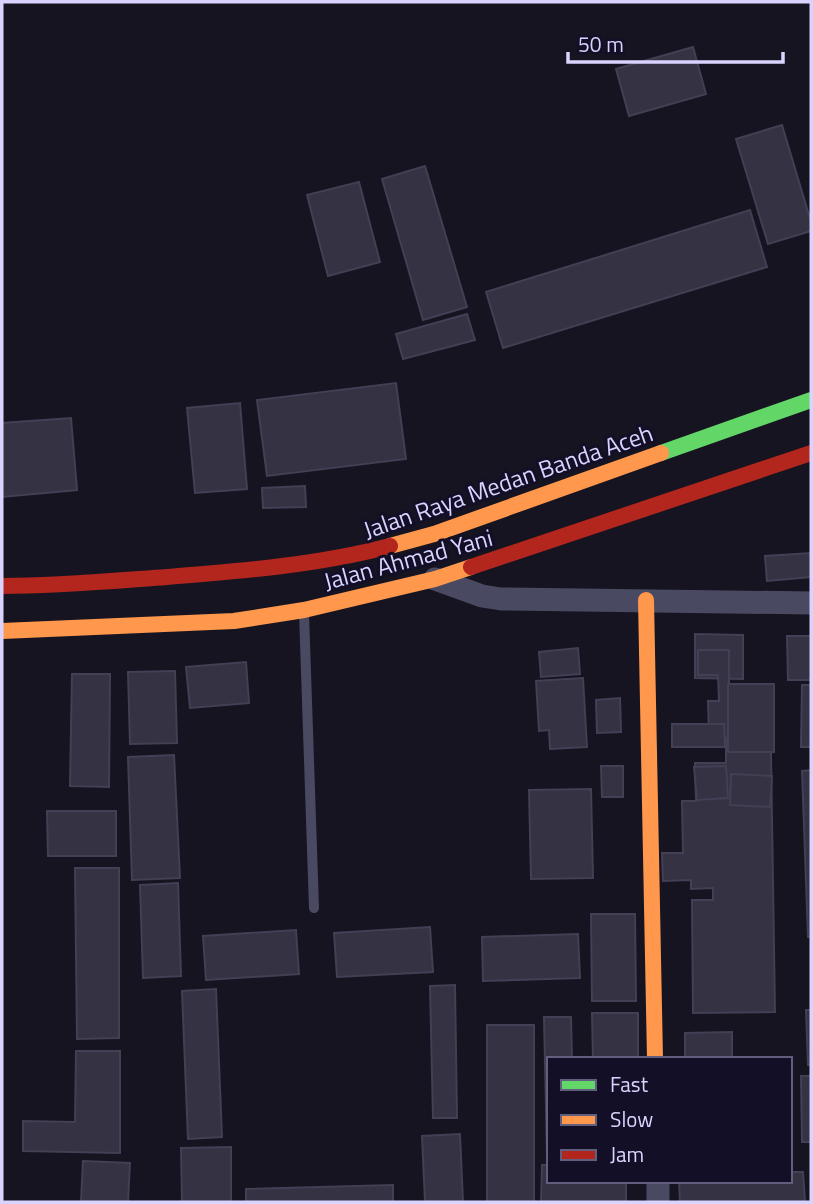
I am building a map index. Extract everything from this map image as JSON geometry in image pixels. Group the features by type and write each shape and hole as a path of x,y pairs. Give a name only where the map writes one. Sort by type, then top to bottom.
{"main road":[{"name":"Jalan Raya Medan Banda Aceh","path":"2,586 50,586 246,571 360,554 434,534 811,400"},
{"name":"Jalan Ahmad Yani","path":"2,631 222,622 304,610 435,579 811,453"},
{"path":"646,600 655,1057"}],"street":[{"path":"435,579 482,596 501,599 811,603"},
{"path":"658,1183 658,1202"}],"lane":[{"path":"304,610 314,908"}],"building":[{"path":"693,47 706,94 629,116 616,69"},
{"path":"782,125 811,222 811,231 768,244 736,139"},
{"path":"425,166 467,307 423,320 382,179"},
{"path":"359,182 380,262 328,276 307,195"},
{"path":"750,210 767,267 503,348 486,292"},
{"path":"467,314 475,340 403,359 396,334"},
{"path":"396,383 406,459 267,476 257,400"},
{"path":"240,403 247,489 195,493 187,408"},
{"path":"71,418 77,490 2,497 2,423"},
{"path":"305,486 306,507 263,508 262,488"},
{"path":"811,553 811,577 767,581 765,556"},
{"path":"695,634 743,635 743,679 695,678"},
{"path":"787,636 811,636 811,680 788,680"},
{"path":"578,648 580,674 541,677 539,652"},
{"path":"698,650 729,650 729,691 770,690 775,1012 693,1013 692,900 713,900 713,888 691,889 691,880 663,881 662,853 683,853 682,801 696,801 695,763 726,763 726,738 709,733 708,701 719,701 718,675 698,675"},
{"path":"246,662 249,703 190,708 186,667"},
{"path":"175,671 177,743 130,744 128,672"},
{"path":"72,674 110,674 109,787 70,786"},
{"path":"583,678 587,747 550,749 549,730 539,731 536,681"},
{"path":"728,684 774,684 774,752 728,752"},
{"path":"802,685 811,685 811,747 801,747"},
{"path":"620,698 621,732 597,733 596,700"},
{"path":"672,724 724,724 725,747 672,747"},
{"path":"174,755 180,878 132,880 128,757"},
{"path":"601,766 623,766 623,797 602,797"},
{"path":"726,766 728,798 697,800 694,767"},
{"path":"811,770 811,937 808,937 802,771"},
{"path":"731,774 772,776 770,807 730,805"},
{"path":"591,789 593,878 531,879 529,790"},
{"path":"47,811 116,811 116,856 48,856"},
{"path":"75,868 119,868 119,1038 77,1039"},
{"path":"178,883 181,976 143,978 140,885"},
{"path":"591,914 635,914 636,1001 592,1001"},
{"path":"430,927 433,972 337,977 334,933"},
{"path":"296,930 299,974 206,980 203,936"},
{"path":"578,934 580,978 483,981 482,937"},
{"path":"455,985 457,1118 433,1118 430,986"},
{"path":"216,989 222,1137 188,1139 182,991"},
{"path":"806,1010 811,1010 811,1065 808,1065"},
{"path":"592,1013 638,1013 638,1057 593,1057"},
{"path":"544,1017 571,1017 572,1057 547,1057 547,1154"},
{"path":"487,1025 534,1025 534,1202 487,1202"},
{"path":"732,1032 732,1057 685,1057 685,1033"},
{"path":"76,1051 120,1051 120,1153 23,1151 23,1121 75,1122"},
{"path":"801,1076 811,1076 811,1142 802,1142"},
{"path":"460,1134 463,1202 425,1202 422,1136"},
{"path":"231,1147 231,1202 182,1202 181,1148"},
{"path":"83,1161 130,1163 128,1202 81,1202"},
{"path":"542,1165 547,1165 547,1183 626,1183 626,1202 541,1202"},
{"path":"792,1172 803,1172 805,1202 680,1202 679,1183 792,1183"},
{"path":"393,1185 393,1202 246,1202 246,1189"}],"traffic: fast":[{"path":"661,453 811,400"}],"traffic: slow":[{"path":"390,546 434,534 661,453"},
{"path":"2,631 234,621 304,610 435,579 471,567"},
{"path":"646,600 655,1057"}],"traffic: jam":[{"path":"471,567 811,453"},
{"path":"2,586 84,583 252,570 308,563 390,546"}]}
